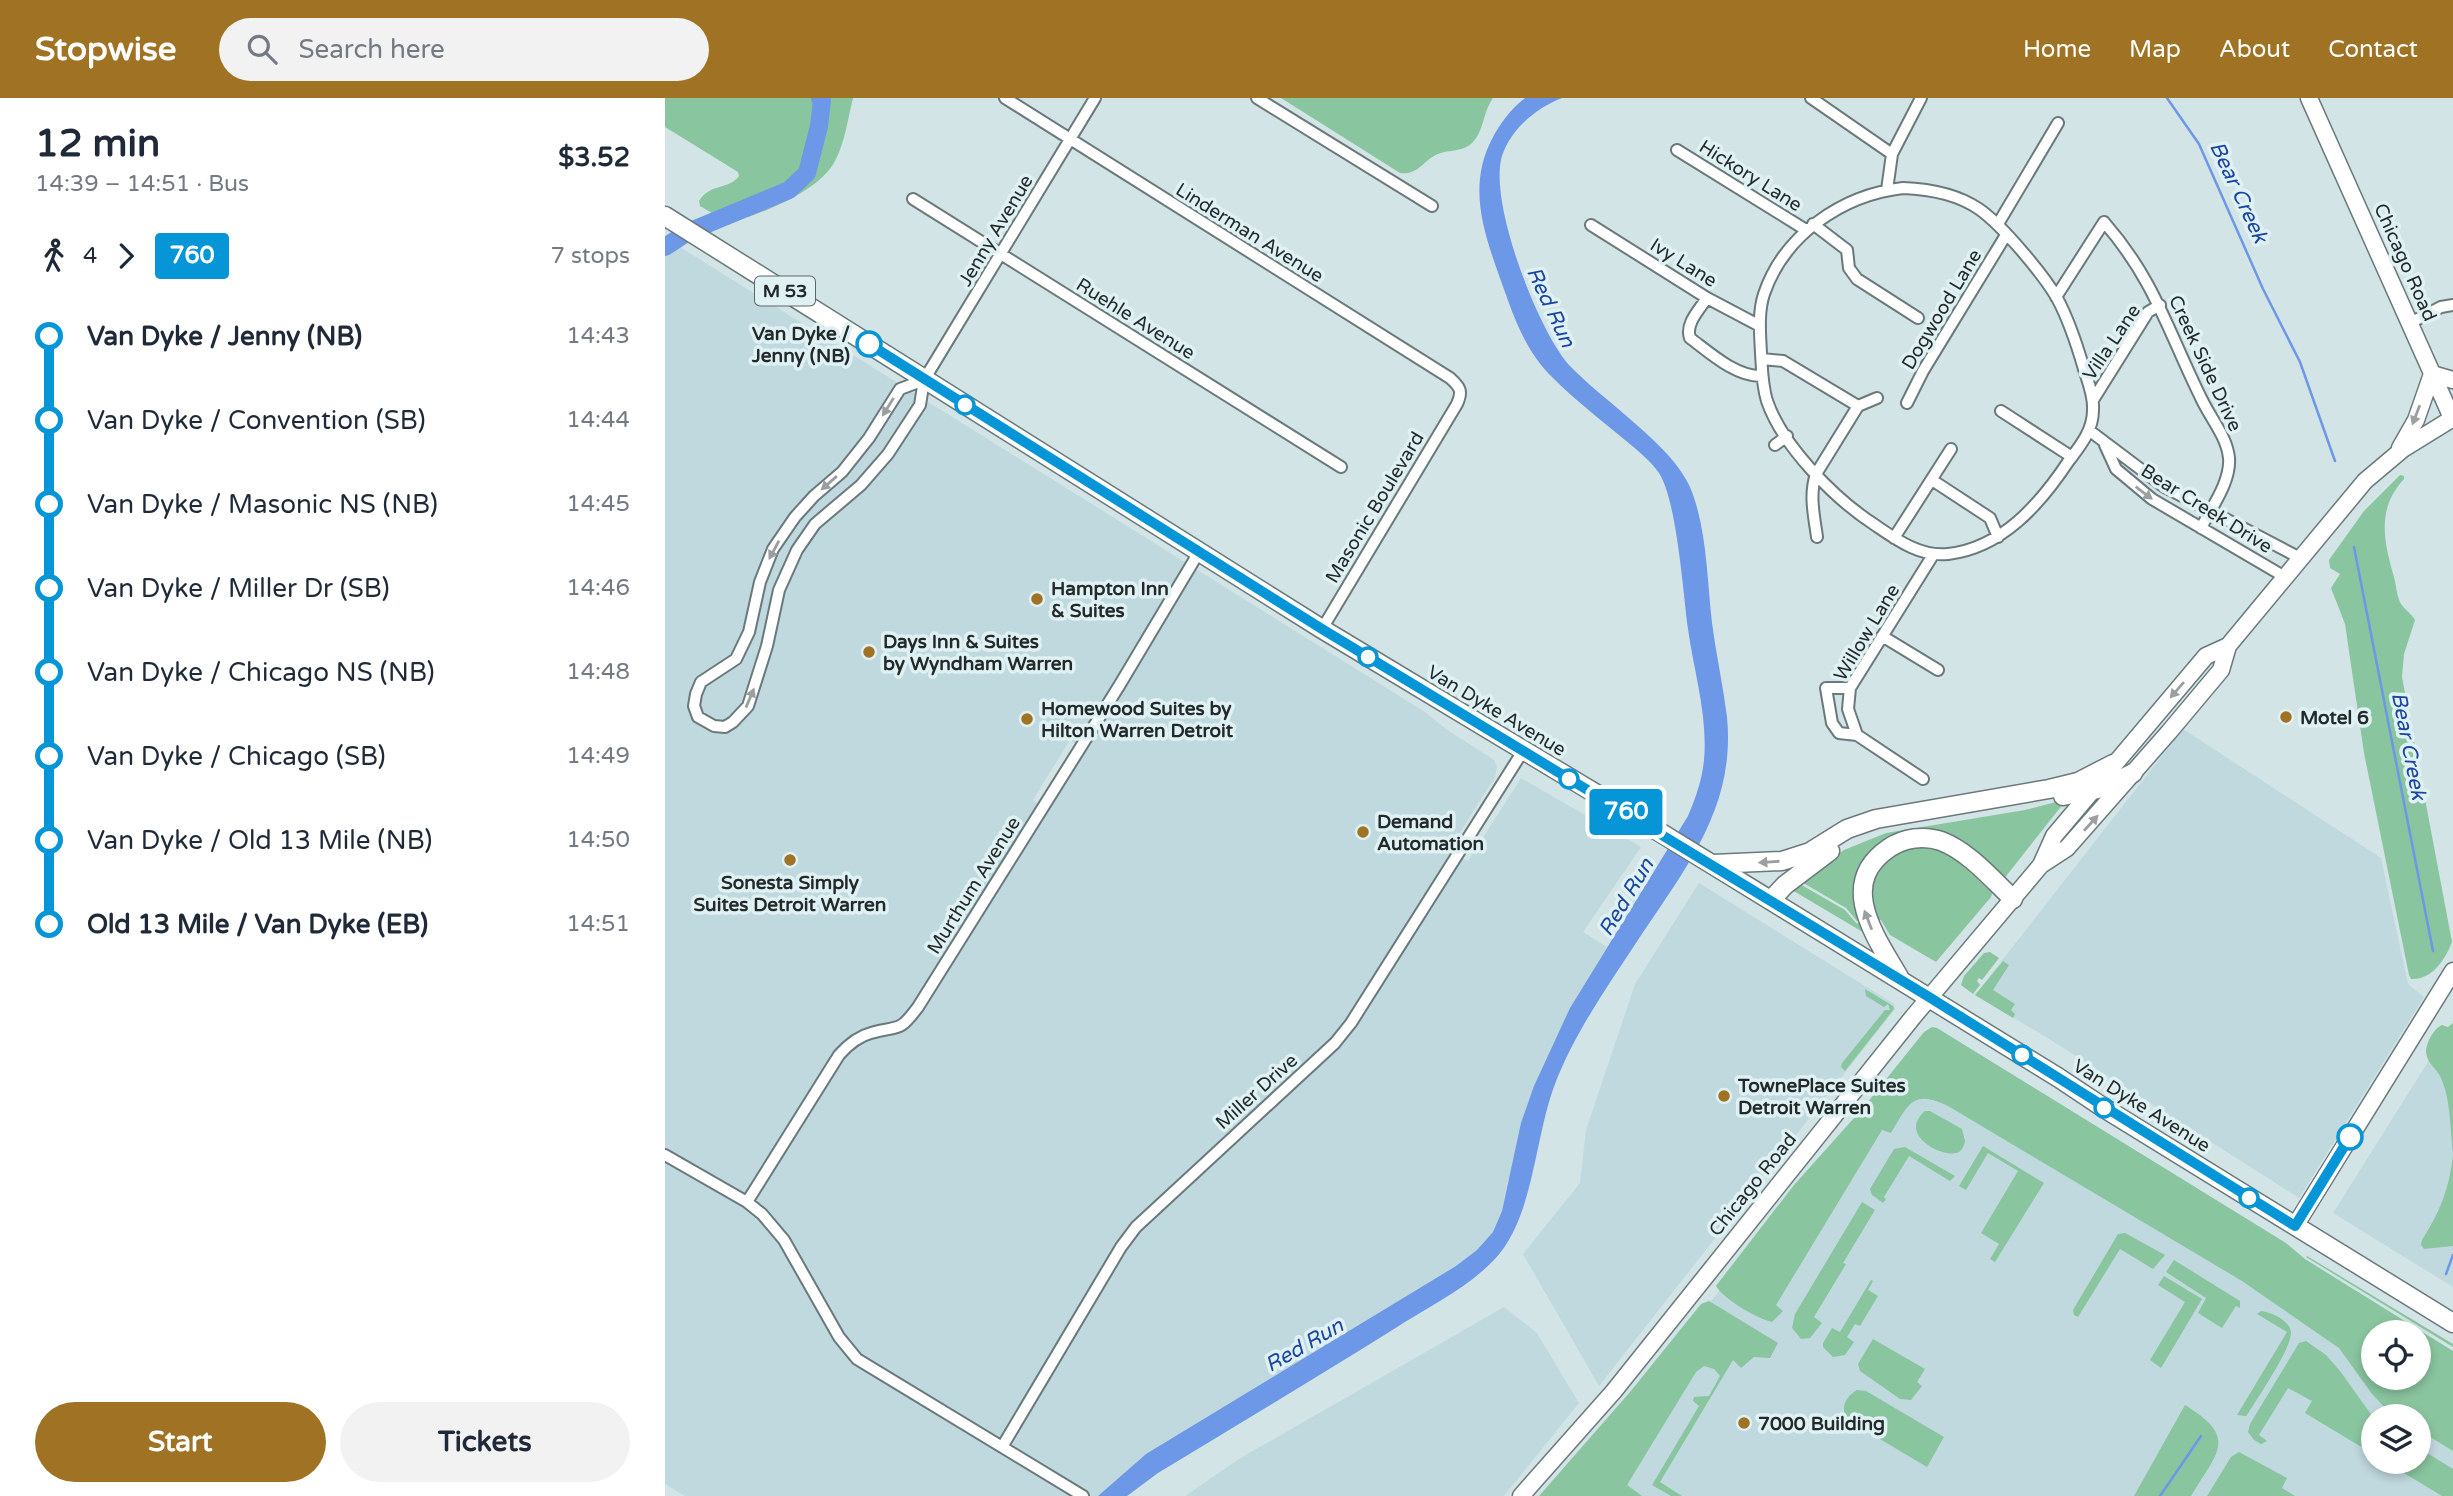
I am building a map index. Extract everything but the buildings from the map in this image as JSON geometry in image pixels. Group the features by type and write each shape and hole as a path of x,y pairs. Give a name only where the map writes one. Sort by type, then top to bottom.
{"main road":[{"name":"Chicago Road","path":"2041,865 2067,848 2221,670 2228,646 2351,495 2396,454 2452,418 2309,98"},
{"name":"Van Dyke Avenue","path":"667,217 1322,629 1713,864 2453,1323"},
{"path":"2396,454 2416,420 2432,374 2453,380"},
{"name":"Chicago Road","path":"1521,1496 1614,1391 1929,997 2041,865 2054,836 2113,764 2206,656 2228,646"},
{"path":"1713,864 1782,861 1810,852 1847,830 1876,819 2049,789 2078,782 2113,764"},
{"path":"1771,900 1794,878 1839,845 1869,830 1907,821 2091,791 2111,785 2133,773"},
{"path":"1901,980 1872,930 1862,901 1866,877 1871,866 1886,850 1897,843 1920,838 1945,843 1962,854 2013,899"},
{"path":"2295,1226 2453,971"}],"street":[{"name":"Linderman Avenue","path":"1005,98 1450,378 1460,387 1462,395 1457,404"},
{"name":"Jenny Avenue","path":"924,380 1095,98"},
{"path":"1257,98 1432,206"},
{"path":"1811,98 1892,154"},
{"path":"1887,190 1892,154 1921,98"},
{"path":"1998,224 2058,123"},
{"name":"Hickory Lane","path":"1677,150 1847,250 1849,268 1857,279 1918,318"},
{"path":"1918,188 1949,195 1978,208 1998,224 2056,297 2078,350 2093,400 2090,430 2050,489 2029,512 1998,537 1965,551 1933,555 1910,548 1843,502 1816,474 1787,436 1768,403 1762,376 1761,306 1770,281 1809,227 1852,202 1887,190 1918,188"},
{"name":"Ruehle Avenue","path":"913,199 1341,467"},
{"name":"Creek Side Drive","path":"2056,297 2104,222 2133,257 2160,305 2193,383 2227,450 2229,459 2226,478 2201,528"},
{"name":"Ivy Lane","path":"1591,225 1707,298 1760,326"},
{"name":"Dogwood Lane","path":"1907,403 1928,362 2006,235"},
{"path":"1707,298 1689,326 1687,334 1739,372 1762,376"},
{"name":"Villa Lane","path":"2093,400 2148,312 2160,305"},
{"path":"2410,323 2441,307 2453,305"},
{"path":"1762,359 1783,361 1858,406"},
{"path":"924,380 920,405 882,461 861,485 815,524 797,550 779,590 767,646 748,706 725,727 714,726 698,717 694,706 701,682 736,659 749,632 759,586 773,549 795,517 842,472 862,447 900,389 924,380"},
{"path":"1817,537 1812,497 1816,474 1858,406 1877,398"},
{"name":"Masonic Boulevard","path":"1322,629 1457,404"},
{"path":"2001,411 2072,457"},
{"name":"Bear Creek Drive","path":"2090,430 2104,443 2111,461 2123,477 2151,499 2285,578"},
{"path":"1775,446 1787,436"},
{"path":"2104,443 2163,486 2300,558"},
{"path":"862,447 882,461"},
{"path":"1894,538 1951,449"},
{"path":"1931,480 1990,518 1998,537"},
{"path":"795,517 815,524"},
{"name":"Murthum Avenue","path":"747,1202 839,1055 850,1044 870,1033 893,1030 902,1025 918,1007 1107,705 1199,552"},
{"name":"Willow Lane","path":"1857,735 1848,709 1850,688 1933,555"},
{"path":"759,586 779,590"},
{"path":"1882,636 1938,670"},
{"path":"1850,688 1826,688 1832,723 1839,733 1857,735 1923,779"},
{"name":"Miller Drive","path":"1002,1447 1128,1237 1151,1210 1335,1043 1364,1003 1523,751"},
{"path":"665,1155 747,1202 762,1214 784,1240 839,1337 857,1359 1082,1495"}],"shaded area":[{"path":"680,247 1425,712 1494,760 1497,767 1495,777 1449,850 1468,861 1521,778 1641,847 1583,932 1607,947 1570,1008 1507,1184 1502,1211 1493,1232 1477,1250 1456,1266 1146,1454 1098,1496 685,1496 665,1484 665,257","holes":["1070,740 1082,747 1044,808 1033,800"]},
{"path":"2183,729 2381,858 2408,984 2424,997 2299,1198 2046,1037 1975,995"},
{"path":"1699,883 1894,1004 1895,1009 1599,1386 1523,1254 1580,1183 1586,1130 1635,984"},
{"path":"2453,1022 2453,1287 2333,1213"},
{"path":"1932,1032 2402,1320 2361,1320 2361,1390 2431,1390 2431,1338 2453,1351 2453,1496 1556,1496 1809,1178"},
{"path":"1504,1307 1537,1333 1579,1403 1504,1496 1185,1496 1239,1459"}],"green space":[{"path":"665,98 853,98 841,146 827,172 816,183 788,200 729,223 700,206 699,201 708,191 735,180 739,176 738,172 665,127"},
{"path":"1281,98 1493,98 1473,142 1460,149 1442,152 1416,170 1400,173"},
{"path":"2400,475 2404,476 2404,479 2389,502 2385,539 2400,601 2415,620 2404,654 2402,677 2452,942 2437,968 2425,976 2411,979 2364,753 2345,624 2331,588 2340,574 2330,568 2329,560 2364,511"},
{"path":"2067,799 2003,880 1963,849 1907,833 1855,893 1855,905 1862,921 1857,921 1846,908 1800,881 1844,850 1886,833 2025,810"},
{"path":"1911,846 1949,853 1993,890 1991,897 1936,962 1890,935 1881,920 1875,919 1872,893 1876,874 1888,859"},
{"path":"1798,883 1845,910 1856,923 1864,925 1866,934 1792,890"},
{"path":"1990,952 1999,958 1982,980 1979,978 1977,981 1980,985 1973,994 1961,985 1964,976 1984,953"},
{"path":"2003,961 2009,965 1993,990 2015,1004 2011,1010 2015,1014 2013,1018 1975,995"},
{"path":"1865,989 1893,1006 1894,1009 1845,1071 1841,1067 1842,1063 1885,1010 1890,1010 1888,1004 1884,1007 1866,996"},
{"path":"2453,1023 2453,1153 2444,1085 2427,1056 2426,1048 2436,1029 2442,1025 2448,1027"},
{"path":"1932,1027 1937,1028 2286,1243 2305,1259 2403,1320 2361,1320 2361,1379 2339,1348 2242,1281 1948,1106 1926,1099 1919,1099 1907,1107 1891,1133 1882,1130 1776,1305 1783,1311 1772,1322 1750,1313 1726,1297 1716,1286 1794,1185 1863,1108 1924,1032"},
{"path":"1925,1111 1930,1111 1962,1129 1965,1141 1960,1151 1941,1152 1919,1136 1916,1128"},
{"path":"1983,1146 2044,1183 1995,1262 1990,1259 1999,1244 1981,1233 2018,1171 1988,1153 1966,1190 1959,1186"},
{"path":"1905,1147 1955,1176 1950,1181 1909,1156 1883,1203 1872,1195 1870,1189 1894,1149"},
{"path":"2453,1154 2453,1246 2424,1249 2422,1240 2443,1199"},
{"path":"1862,1202 1875,1210 1814,1317 1822,1323 1810,1338 1801,1339 1792,1328 1795,1314"},
{"path":"2125,1233 2165,1255 2153,1269 2120,1249 2078,1317 2074,1315 2073,1310 2118,1234"},
{"path":"2307,1256 2413,1320 2409,1320"},
{"path":"2174,1260 2240,1301 2240,1308 2236,1306 2222,1328 2198,1313 2206,1298 2166,1272"},
{"path":"2164,1276 2202,1299 2161,1368 2150,1360 2185,1302 2158,1285"},
{"path":"1871,1280 1873,1281 1868,1290 1878,1296 1860,1326 1855,1324 1847,1337 1854,1342 1845,1355 1833,1357 1823,1347 1823,1343 1832,1328 1840,1332"},
{"path":"1709,1301 1778,1343 1770,1358 1754,1357 1741,1368 1733,1360 1660,1482 1682,1496 1671,1496 1652,1485 1699,1406 1693,1401 1694,1397 1709,1396 1720,1376 1714,1369 1704,1366 1696,1372 1627,1485 1642,1496 1539,1496 1630,1392 1701,1304"},
{"path":"2261,1311 2275,1315 2288,1325 2290,1340 2249,1412 2246,1416 2237,1415 2287,1332 2257,1314"},
{"path":"2431,1331 2453,1344 2453,1347 2431,1334"},
{"path":"2431,1337 2453,1351 2453,1451 2431,1437 2431,1404 2381,1404 2369,1390 2431,1390"},
{"path":"1873,1339 1925,1369 1917,1382 1922,1386 1911,1400 1900,1399 1860,1371 1858,1364"},
{"path":"2306,1341 2326,1355 2364,1404 2361,1404 2361,1447 2305,1413 2312,1401 2288,1388 2259,1435 2267,1441 2261,1444 2248,1432 2250,1424 2299,1343"},
{"path":"1857,1390 1866,1391 1944,1437 1927,1467 1848,1420 1844,1412 1845,1403"},
{"path":"2185,1405 2212,1427 2217,1437 2218,1446 2209,1468 2191,1496 2134,1496"},
{"path":"2239,1452 2287,1478 2282,1488 2295,1496 2207,1496 2231,1457"},
{"path":"2431,1455 2453,1469 2453,1496 2442,1496 2406,1474 2431,1474"}],"water":[{"name":"Red Run","path":"1525,98 1562,98 1543,107 1518,128 1502,156 1502,203 1530,296 1543,324 1569,365 1668,455 1681,471 1696,503 1703,536 1712,623 1727,717 1728,750 1715,810 1688,864 1581,1029 1563,1065 1548,1106 1517,1224 1507,1244 1493,1261 1445,1298 1158,1473 1127,1496 1098,1496 1146,1454 1456,1266 1477,1250 1493,1232 1502,1211 1521,1123 1534,1086 1570,1008 1688,816 1702,775 1705,744 1702,711 1675,525 1665,486 1659,473 1647,459 1570,394 1535,357 1511,308 1484,228 1479,192 1485,157 1502,122"}],"waterway":[{"path":"665,247 688,232 789,190 807,173 819,126 822,101 820,98"},
{"name":"Bear Creek","path":"2167,98 2199,144 2263,289 2300,362 2335,461"},
{"name":"Bear Creek","path":"2354,547 2433,951"},
{"name":"Bear Creek","path":"2446,1274 2453,1255"},
{"name":"Bear Creek","path":"2160,1496 2201,1436"}],"bus line":[{"name":"760","path":"869,344 1322,629 1929,997 2295,1226 2350,1137"}],"place":[{"name":"Van Dyke / Jenny (NB)","path":"869,344"},
{"name":"Hampton Inn & Suites","path":"1037,599"},
{"name":"Days Inn & Suites by Wyndham Warren","path":"869,652"},
{"name":"Motel 6","path":"2286,717"},
{"name":"Homewood Suites by Hilton Warren Detroit","path":"1027,719"},
{"name":"Demand Automation","path":"1363,832"},
{"name":"Sonesta Simply Suites Detroit Warren","path":"790,860"},
{"name":"TownePlace Suites Detroit Warren","path":"1724,1096"},
{"name":"7000 Building","path":"1744,1423"}]}
